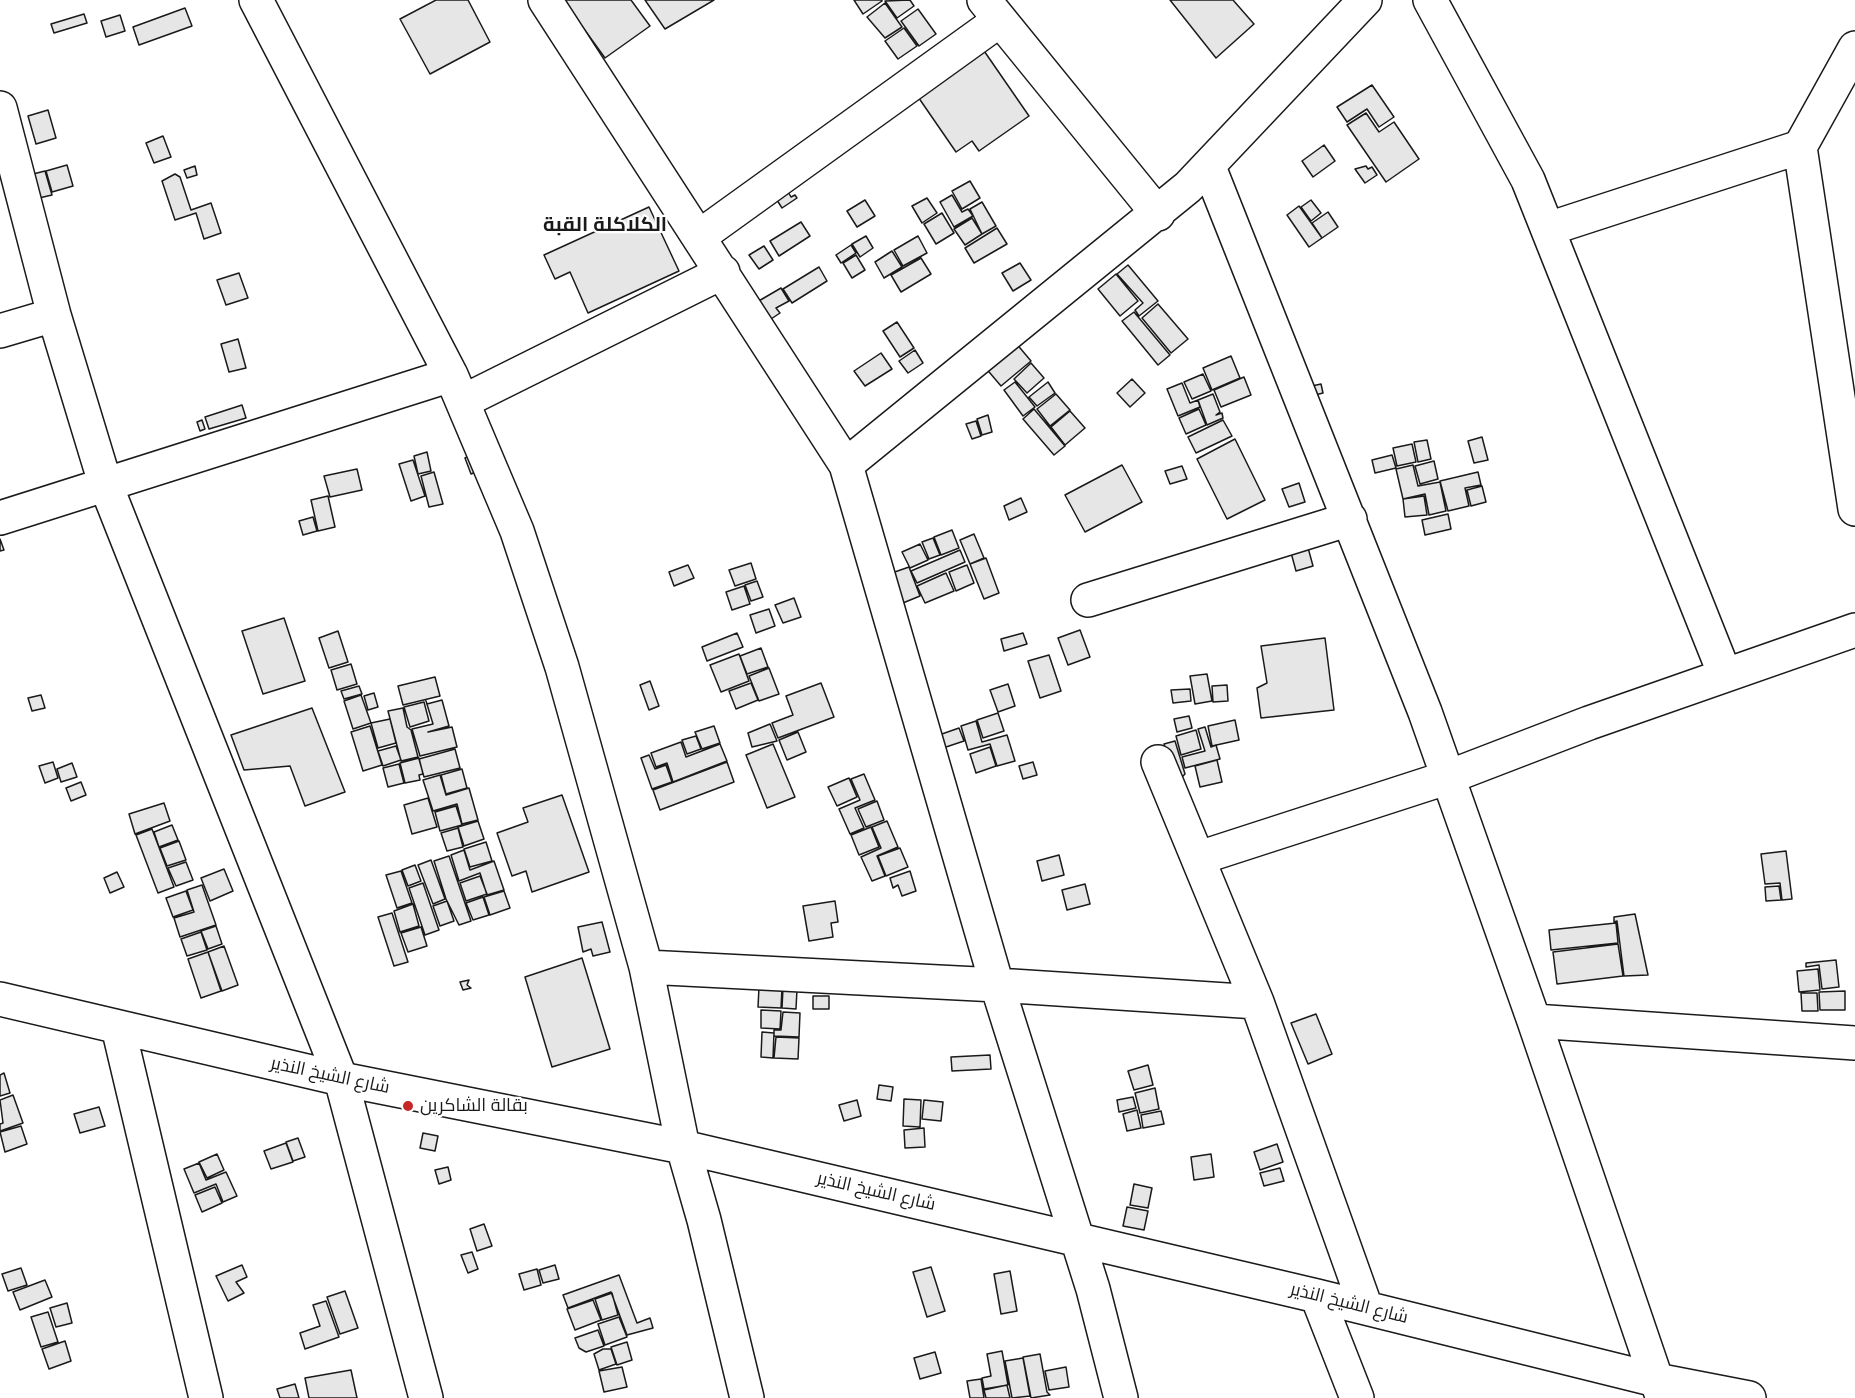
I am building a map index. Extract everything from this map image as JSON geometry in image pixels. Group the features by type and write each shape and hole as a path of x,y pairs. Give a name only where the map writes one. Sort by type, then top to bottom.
{"street":[{"path":"256,0 458,388 517,531 558,655 646,967 683,1147 704,1220 747,1398"},
{"path":"545,0 700,236 846,465 997,985 1093,1289 1121,1398"},
{"path":"846,465 1158,214 1209,167 1365,0"},
{"path":"1430,0 1528,180 1725,675"},
{"path":"700,236 992,10 1158,214"},
{"path":"1855,48 1800,147 1855,509"},
{"path":"0,108 54,315 105,483 340,1079 426,1398"},
{"path":"1548,229 1800,147"},
{"path":"1209,167 1425,712 1446,778 1534,1021 1659,1389"},
{"path":"0,518 105,483 458,388 723,272"},
{"path":"0,331 54,315"},
{"path":"1088,600 1350,519"},
{"path":"1199,858 1446,778 1725,675 1855,630"},
{"path":"1158,762 1257,1002 1366,1308"},
{"path":"646,967 997,985 1257,1002"},
{"name":"شارع الشيخ النذير","path":"0,999 340,1079 683,1147 1076,1239 1366,1308 1659,1389 1749,1398"},
{"path":"1534,1021 1855,1043"},
{"path":"118,1027 206,1398"},
{"path":"1317,1296 1358,1398"}],"building":[{"path":"436,0 468,0 490,42 430,74 400,19"},
{"path":"563,0 631,0 650,26 605,58"},
{"path":"645,0 714,0 665,29"},
{"path":"854,0 882,0 882,1 863,14"},
{"path":"910,0 914,6 897,18 885,1"},
{"path":"1170,0 1233,0 1254,24 1216,58"},
{"path":"885,3 902,27 885,38 867,17"},
{"path":"185,8 192,26 139,45 133,27"},
{"path":"918,9 936,34 919,46 901,21"},
{"path":"84,14 87,23 54,33 51,24"},
{"path":"120,15 125,31 106,37 101,21"},
{"path":"904,28 917,46 898,59 885,41"},
{"path":"980,45 1029,116 979,151 972,141 956,152 914,91"},
{"path":"1372,85 1394,117 1379,127 1367,109 1347,122 1337,107"},
{"path":"48,110 56,138 36,144 28,116"},
{"path":"1366,113 1379,132 1394,122 1419,159 1386,182 1347,125"},
{"path":"163,136 171,157 154,163 146,143"},
{"path":"1324,145 1335,161 1313,177 1302,161"},
{"path":"67,165 73,186 52,192 46,171"},
{"path":"195,166 197,175 187,178 184,170"},
{"path":"1366,166 1368,169 1372,167 1377,175 1365,183 1355,169"},
{"path":"45,171 52,195 39,198 33,174"},
{"path":"175,174 180,177 191,210 211,203 221,233 204,239 196,213 175,220 162,181"},
{"path":"970,181 980,198 962,209 952,191"},
{"path":"787,190 791,197 795,195 797,198 782,208 775,197"},
{"path":"952,195 962,212 968,209 973,216 954,227 940,202"},
{"path":"927,198 937,213 922,223 912,206"},
{"path":"865,200 875,216 857,227 847,211"},
{"path":"1311,200 1321,213 1311,221 1301,207"},
{"path":"982,202 996,226 982,234 970,209"},
{"path":"1299,206 1322,238 1309,247 1287,215"},
{"path":"649,207 679,271 588,313 570,272 555,279 544,255"},
{"path":"1328,212 1338,227 1322,238 1312,223"},
{"path":"942,213 954,233 936,244 924,224"},
{"path":"972,218 982,234 965,245 954,229"},
{"path":"801,222 810,236 779,256 770,241"},
{"path":"997,228 1007,244 974,263 965,248"},
{"path":"866,236 873,248 860,257 852,244"},
{"path":"918,236 927,253 903,266 894,250"},
{"path":"851,245 856,253 841,263 836,255"},
{"path":"764,246 773,260 759,269 749,255"},
{"path":"892,251 902,267 884,278 875,262"},
{"path":"856,255 865,270 852,278 843,263"},
{"path":"921,258 931,274 901,292 891,275"},
{"path":"1020,263 1031,280 1013,291 1002,273"},
{"path":"1128,265 1158,301 1139,316 1135,310 1143,303 1117,274"},
{"path":"819,267 827,281 792,303 783,289"},
{"path":"239,273 248,298 226,305 217,280"},
{"path":"1116,274 1138,301 1120,316 1098,289"},
{"path":"781,288 789,301 776,308 780,313 768,321 757,302"},
{"path":"1158,304 1188,339 1171,353 1142,318"},
{"path":"1134,312 1170,355 1158,365 1122,321"},
{"path":"897,322 914,348 900,357 883,331"},
{"path":"238,339 246,368 229,372 221,344"},
{"path":"1015,342 1031,361 1001,386 984,366"},
{"path":"915,350 923,363 908,373 899,361"},
{"path":"881,353 892,369 865,386 854,371"},
{"path":"1231,356 1240,378 1212,390 1203,368"},
{"path":"1031,363 1044,378 1027,393 1014,379"},
{"path":"1203,374 1211,391 1192,399 1184,382"},
{"path":"1244,377 1251,395 1221,407 1214,390"},
{"path":"1132,379 1145,393 1130,407 1117,393"},
{"path":"1015,382 1035,407 1023,416 1004,390"},
{"path":"1048,382 1055,393 1037,406 1029,397"},
{"path":"1182,383 1190,403 1198,400 1200,407 1178,416 1167,389"},
{"path":"1321,384 1323,393 1315,395 1312,386"},
{"path":"1056,394 1070,410 1050,426 1037,409"},
{"path":"1213,394 1220,412 1216,415 1222,413 1223,418 1207,425 1198,400"},
{"path":"242,405 246,418 209,429 205,417"},
{"path":"1034,409 1065,446 1054,455 1023,419"},
{"path":"1199,409 1206,425 1186,434 1179,418"},
{"path":"1070,411 1085,428 1065,445 1051,427"},
{"path":"988,415 992,432 982,435 977,419"},
{"path":"202,420 205,429 200,431 197,422"},
{"path":"1223,420 1232,436 1196,453 1188,437"},
{"path":"976,421 981,436 972,439 966,424"},
{"path":"1482,437 1488,460 1474,463 1468,441"},
{"path":"1235,439 1265,500 1227,519 1197,459"},
{"path":"1427,440 1431,459 1418,462 1414,442"},
{"path":"1412,444 1416,462 1397,466 1393,448"},
{"path":"427,452 431,471 418,474 414,456"},
{"path":"471,455 478,471 471,474 465,458"},
{"path":"1392,455 1396,468 1375,473 1372,460"},
{"path":"413,460 425,496 411,501 399,464"},
{"path":"1434,461 1438,479 1420,484 1415,466"},
{"path":"1122,465 1142,502 1085,532 1065,495"},
{"path":"1413,465 1418,486 1440,482 1446,511 1429,515 1425,494 1403,499 1396,469"},
{"path":"1182,466 1187,479 1170,484 1165,471"},
{"path":"357,469 362,490 330,497 324,476"},
{"path":"434,472 443,504 429,507 421,476"},
{"path":"1478,472 1481,485 1465,488 1469,506 1448,511 1440,481"},
{"path":"1299,483 1305,502 1289,507 1282,489"},
{"path":"1482,486 1486,502 1471,506 1467,490"},
{"path":"328,496 335,527 318,531 311,500"},
{"path":"1424,496 1427,515 1405,517 1403,499"},
{"path":"1021,498 1027,512 1009,520 1004,506"},
{"path":"1448,514 1451,529 1425,535 1422,520"},
{"path":"313,517 317,531 303,535 299,521"},
{"path":"952,530 959,548 941,555 934,537"},
{"path":"974,534 984,558 970,564 960,540"},
{"path":"933,538 940,555 929,559 922,542"},
{"path":"0,539 4,550 0,551"},
{"path":"920,544 928,560 910,568 902,552"},
{"path":"1307,544 1313,566 1296,571 1290,549"},
{"path":"960,550 965,562 917,583 911,571"},
{"path":"986,558 999,593 984,599 970,564"},
{"path":"751,563 756,579 735,586 729,570"},
{"path":"688,565 694,578 674,586 669,572"},
{"path":"967,565 974,583 956,591 949,572"},
{"path":"909,567 920,596 898,605 889,574"},
{"path":"946,573 954,591 925,603 917,586"},
{"path":"757,581 763,597 751,601 745,585"},
{"path":"744,586 750,604 732,610 726,592"},
{"path":"794,598 801,617 783,623 775,605"},
{"path":"769,609 775,626 756,633 750,615"},
{"path":"284,618 305,681 263,694 242,631"},
{"path":"1080,630 1090,657 1068,665 1058,638"},
{"path":"338,631 348,662 329,668 319,638"},
{"path":"737,633 743,647 707,661 702,647"},
{"path":"1023,633 1027,644 1004,651 1001,639"},
{"path":"1325,638 1334,710 1261,718 1257,688 1267,683 1261,646"},
{"path":"761,648 768,667 747,674 740,656"},
{"path":"739,654 749,681 721,692 710,665"},
{"path":"1049,655 1061,691 1040,698 1028,661"},
{"path":"351,664 357,684 337,690 331,670"},
{"path":"769,668 779,694 759,701 749,676"},
{"path":"1207,674 1212,701 1195,704 1190,676"},
{"path":"435,677 440,696 403,705 398,686"},
{"path":"650,681 659,706 649,710 640,685"},
{"path":"751,683 758,700 736,709 729,691"},
{"path":"821,683 834,717 778,738 772,723 793,715 786,696"},
{"path":"1008,684 1015,706 998,712 990,690"},
{"path":"1227,685 1228,701 1213,702 1212,686"},
{"path":"359,686 362,694 344,699 341,691"},
{"path":"1190,689 1191,701 1173,703 1171,690"},
{"path":"374,693 378,707 368,710 364,696"},
{"path":"41,695 45,708 32,711 28,698"},
{"path":"361,695 371,723 353,729 344,701"},
{"path":"442,700 449,726 428,732 452,727 457,747 420,756 412,729 433,724 426,701 427,704"},
{"path":"424,702 429,721 410,727 404,707"},
{"path":"312,708 345,792 305,806 290,766 244,770 231,735"},
{"path":"403,708 418,757 401,761 388,711"},
{"path":"998,713 1004,731 983,738 977,720"},
{"path":"1189,716 1192,728 1177,732 1174,719"},
{"path":"390,719 396,743 378,748 371,723"},
{"path":"1235,720 1239,740 1212,746 1208,726"},
{"path":"976,721 982,742 1007,735 1015,761 997,766 990,744 968,750 961,726"},
{"path":"770,724 777,741 752,747 748,733"},
{"path":"370,726 382,765 363,771 351,732"},
{"path":"714,726 720,743 702,749 695,732"},
{"path":"1205,727 1211,747 1216,745 1220,759 1185,768 1182,757 1205,751 1198,729"},
{"path":"959,728 964,741 943,748 939,735"},
{"path":"1196,730 1201,749 1181,755 1176,736"},
{"path":"798,732 806,752 787,760 779,740"},
{"path":"696,736 701,749 687,754 682,740"},
{"path":"1175,741 1185,774 1181,778 1173,775 1164,744"},
{"path":"681,742 686,757 720,744 727,761 673,782 667,763 656,767 651,753"},
{"path":"773,744 795,797 767,808 746,755"},
{"path":"396,746 401,760 383,766 378,751"},
{"path":"990,747 996,766 976,773 970,754"},
{"path":"455,749 460,768 424,777 419,759"},
{"path":"649,755 655,769 666,765 672,782 652,789 641,758"},
{"path":"419,758 423,774 419,775 420,780 405,783 400,763"},
{"path":"1217,760 1222,782 1200,787 1195,766"},
{"path":"53,762 58,778 45,783 39,766"},
{"path":"727,762 734,782 660,810 653,790"},
{"path":"1033,762 1037,775 1023,779 1019,766"},
{"path":"72,763 77,777 61,782 57,769"},
{"path":"399,764 404,783 388,787 383,768"},
{"path":"462,769 467,788 446,794 441,775"},
{"path":"864,774 875,800 855,808 864,828 850,834 839,809 860,800 851,779"},
{"path":"440,775 446,795 469,788 478,820 462,824 457,804 433,811 423,780"},
{"path":"849,778 857,797 837,806 828,787"},
{"path":"81,782 86,795 71,801 66,788"},
{"path":"562,795 589,872 532,892 526,871 512,876 497,833 528,822 523,808"},
{"path":"428,798 437,827 412,834 404,805"},
{"path":"877,801 884,820 866,827 858,809"},
{"path":"164,803 170,821 135,834 129,814"},
{"path":"456,806 462,825 440,831 435,812"},
{"path":"478,821 484,839 464,846 458,827"},
{"path":"887,821 898,847 877,856 885,876 872,881 861,857 881,848 872,827"},
{"path":"172,825 178,840 159,847 154,832"},
{"path":"871,827 879,847 859,855 851,835"},
{"path":"458,828 463,847 447,851 441,833"},
{"path":"152,829 174,887 158,893 136,835"},
{"path":"179,841 186,860 167,866 160,848"},
{"path":"486,842 492,861 470,867 464,849"},
{"path":"900,848 908,867 886,876 878,856"},
{"path":"464,850 470,870 494,861 504,890 487,895 480,873 459,881 451,855"},
{"path":"1786,851 1792,899 1782,900 1780,883 1765,884 1761,854"},
{"path":"1059,855 1064,875 1042,881 1037,861"},
{"path":"449,856 471,921 459,925 446,899 434,861"},
{"path":"431,860 445,899 433,904 418,865"},
{"path":"186,862 193,880 176,886 168,868"},
{"path":"415,865 421,881 408,886 402,870"},
{"path":"224,869 233,891 210,901 201,878"},
{"path":"401,871 412,903 397,908 386,875"},
{"path":"910,871 916,891 902,896 898,885 893,888 890,878"},
{"path":"117,872 124,887 110,893 104,878"},
{"path":"480,876 487,894 466,901 460,883"},
{"path":"423,883 439,930 425,935 409,888"},
{"path":"1085,884 1090,904 1067,910 1062,890"},
{"path":"202,885 216,925 180,937 174,918 194,912 187,890"},
{"path":"1779,886 1781,900 1766,901 1765,887"},
{"path":"186,891 193,910 173,917 166,898"},
{"path":"504,891 510,908 490,915 484,897"},
{"path":"483,897 489,915 473,920 466,903"},
{"path":"447,901 454,921 440,926 433,906"},
{"path":"835,901 838,922 831,923 833,937 809,941 803,906"},
{"path":"413,904 419,926 400,932 394,911"},
{"path":"392,913 408,962 394,966 378,917"},
{"path":"1635,914 1648,975 1624,976 1617,921 1614,922 1614,917"},
{"path":"602,922 610,952 593,956 591,949 583,952 578,927"},
{"path":"1616,923 1618,943 1551,950 1549,930"},
{"path":"216,926 222,944 208,949 201,931"},
{"path":"421,927 427,946 408,952 401,933"},
{"path":"201,932 207,950 187,956 181,939"},
{"path":"1618,944 1623,976 1557,984 1553,952"},
{"path":"224,946 238,985 222,991 208,952"},
{"path":"208,952 221,991 201,998 188,959"},
{"path":"582,958 610,1049 552,1067 525,977"},
{"path":"1836,960 1839,987 1822,989 1819,965 1806,967 1806,963"},
{"path":"1818,969 1820,990 1799,992 1797,971"},
{"path":"469,980 467,985 471,988 463,990 460,982"},
{"path":"759,987 782,988 781,1008 758,1007"},
{"path":"783,988 797,989 796,1009 782,1008"},
{"path":"1845,991 1845,1010 1820,1010 1819,992"},
{"path":"1801,993 1817,993 1818,1011 1802,1011"},
{"path":"813,996 829,996 829,1009 813,1009"},
{"path":"761,1010 781,1011 780,1029 761,1028"},
{"path":"783,1012 800,1013 799,1037 774,1036 774,1030 781,1030"},
{"path":"1316,1014 1332,1054 1308,1064 1291,1023"},
{"path":"762,1032 774,1033 773,1058 761,1057"},
{"path":"776,1037 799,1038 798,1059 774,1058"},
{"path":"990,1055 991,1069 952,1071 951,1057"},
{"path":"1148,1065 1153,1085 1134,1090 1128,1071"},
{"path":"4,1073 10,1093 0,1096 0,1075"},
{"path":"879,1085 893,1087 891,1101 877,1099"},
{"path":"1155,1088 1159,1109 1140,1113 1135,1093"},
{"path":"13,1095 23,1123 0,1131 0,1124 3,1123 0,1100"},
{"path":"1133,1097 1136,1108 1119,1112 1117,1100"},
{"path":"904,1099 921,1100 920,1127 903,1126"},
{"path":"857,1100 861,1116 844,1121 839,1105"},
{"path":"924,1100 943,1102 941,1121 922,1119"},
{"path":"99,1107 105,1126 80,1133 74,1114"},
{"path":"1137,1110 1141,1128 1127,1131 1123,1114"},
{"path":"1161,1111 1164,1124 1143,1128 1141,1115"},
{"path":"21,1126 27,1144 5,1152 0,1132"},
{"path":"924,1128 925,1147 905,1148 904,1130"},
{"path":"423,1133 438,1136 435,1151 420,1148"},
{"path":"298,1138 305,1157 293,1161 286,1142"},
{"path":"286,1143 293,1162 271,1169 264,1151"},
{"path":"1277,1144 1283,1162 1260,1170 1254,1152"},
{"path":"217,1154 224,1170 207,1178 199,1162"},
{"path":"1211,1154 1214,1177 1194,1180 1191,1157"},
{"path":"199,1163 206,1180 226,1172 237,1196 223,1202 216,1184 194,1193 184,1169"},
{"path":"448,1167 451,1180 439,1184 435,1170"},
{"path":"1280,1168 1284,1181 1264,1186 1260,1173"},
{"path":"1134,1184 1152,1188 1148,1208 1130,1205"},
{"path":"215,1187 222,1203 202,1212 195,1195"},
{"path":"1127,1207 1148,1211 1144,1230 1123,1226"},
{"path":"484,1224 492,1246 477,1251 470,1229"},
{"path":"472,1252 478,1269 468,1273 461,1255"},
{"path":"242,1265 247,1277 236,1282 244,1293 228,1301 216,1276"},
{"path":"555,1265 559,1279 543,1283 539,1270"},
{"path":"931,1267 945,1311 927,1317 913,1272"},
{"path":"21,1268 27,1285 8,1291 2,1274"},
{"path":"537,1269 541,1285 524,1290 519,1274"},
{"path":"1010,1271 1017,1311 1001,1314 994,1274"},
{"path":"619,1275 637,1323 650,1318 653,1328 627,1335 611,1292 568,1308 563,1295"},
{"path":"45,1280 52,1297 20,1310 13,1292"},
{"path":"345,1291 358,1328 340,1334 327,1297"},
{"path":"612,1293 618,1315 602,1320 595,1299"},
{"path":"593,1300 601,1320 575,1330 567,1309"},
{"path":"326,1301 339,1337 305,1349 300,1333 320,1326 313,1305"},
{"path":"67,1303 72,1323 56,1327 50,1308"},
{"path":"48,1312 58,1342 41,1347 31,1317"},
{"path":"619,1317 627,1337 605,1345 598,1324"},
{"path":"598,1330 604,1346 586,1352 579,1348 575,1338"},
{"path":"65,1341 71,1361 49,1369 42,1349"},
{"path":"627,1342 632,1360 617,1365 611,1347"},
{"path":"603,1349 611,1349 616,1364 599,1370 594,1354"},
{"path":"1002,1351 1008,1385 984,1389 982,1378 991,1376 987,1354"},
{"path":"935,1352 941,1373 920,1379 914,1358"},
{"path":"1040,1354 1047,1392 1050,1395 1031,1398 1023,1357"},
{"path":"1023,1358 1030,1396 1012,1398 1005,1361"},
{"path":"622,1367 627,1387 604,1392 599,1371"},
{"path":"1066,1367 1069,1387 1049,1390 1045,1371"},
{"path":"351,1370 357,1398 309,1398 305,1378"},
{"path":"981,1379 984,1398 970,1398 967,1381"},
{"path":"295,1384 299,1398 280,1398 277,1389"},
{"path":"1007,1385 1010,1398 986,1398 984,1390"}],"place":[{"name":"بقالة الشاكرين","path":"408,1106"}],"district":[{"name":"الكلاكلة القبة","path":"605,226"}]}
